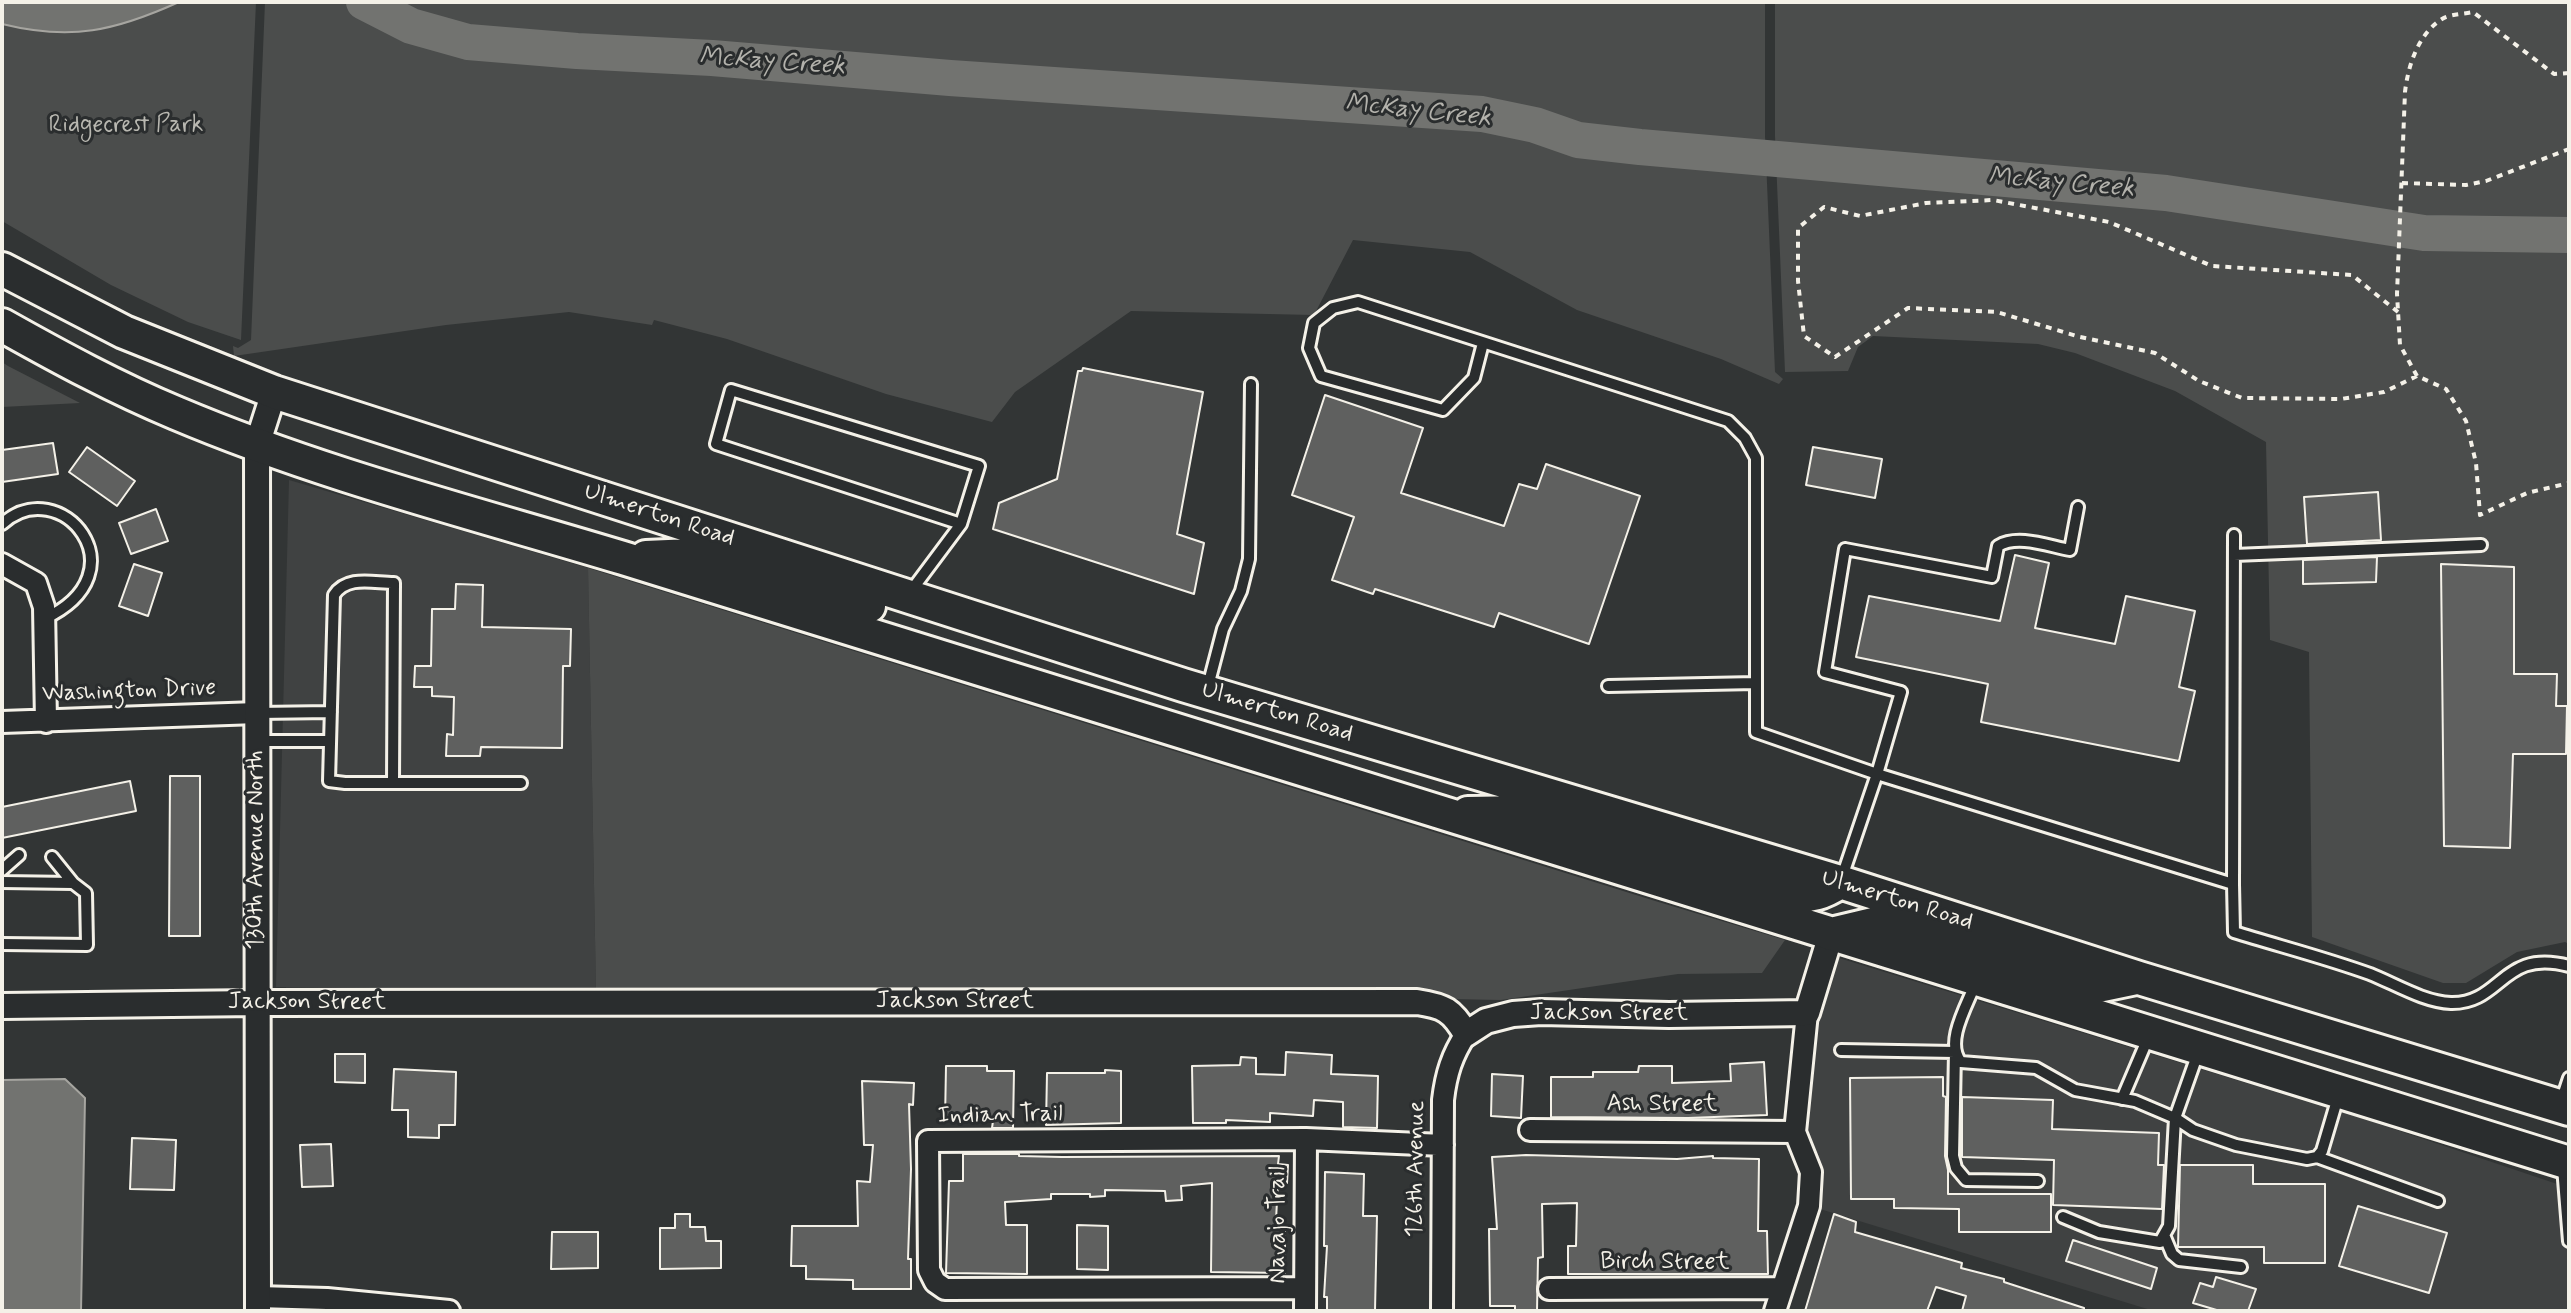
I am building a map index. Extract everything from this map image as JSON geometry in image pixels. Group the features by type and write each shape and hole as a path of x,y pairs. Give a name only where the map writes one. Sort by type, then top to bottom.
{"main road":[{"name":"Ulmerton Road","path":"2,269 124,332 274,392 1206,692 1840,882 2139,978 2566,1098"},
{"name":"Ulmerton Road","path":"2,325 76,366 147,400 257,445 334,471 2340,1092 2567,1156"},
{"path":"623,558 692,555 888,611 907,596"},
{"path":"1441,814 1527,812 1791,895 1824,893 1840,882"},
{"path":"1831,934 1877,923 2088,988 2139,978"}],"street":[{"name":"130th Avenue North","path":"258,1304 257,445 274,392"},
{"path":"2,564 36,583 44,607 46,722"},
{"name":"Washington Drive","path":"2,722 257,713"},
{"path":"1775,1311 1809,1206 1811,1172 1795,1132 1807,1013 1831,934"},
{"name":"Jackson Street","path":"2,1006 1417,1002 1440,1005 1457,1018 1466,1034 1486,1021 1513,1014 1541,1012 1669,1015 1807,1013"},
{"name":"126th Avenue","path":"1442,1311 1446,1074 1455,1050 1466,1034"},
{"name":"Ash Street","path":"1530,1130 1795,1132"},
{"name":"Indian Trail","path":"1305,1288 945,1289 935,1282 929,1270 928,1141 1306,1139 1443,1145"},
{"name":"Navajo Trail","path":"1305,1311 1306,1139"},
{"name":"Birch Street","path":"1549,1289 1781,1288"},
{"path":"258,1304 327,1299 449,1311"}],"lane":[{"path":"1483,343 1474,378 1443,410 1321,376 1309,348 1314,323 1333,308 1358,302 1728,421 1745,438 1756,458 1756,732 1877,774 2233,884"},
{"path":"1206,692 1223,629 1241,591 1249,559 1251,384"},
{"path":"907,596 961,524 979,466 731,390 716,444 961,524"},
{"path":"1840,882 1901,692 1825,672 1845,549 1992,577 1998,546 2007,541 2070,550 2078,507"},
{"path":"2,524 23,512 56,512 67,517 84,536 90,552 90,578 64,610 44,619"},
{"path":"2234,535 2234,932 2368,974 2432,1000 2451,1003 2466,1001 2485,992 2522,965 2540,961 2569,966"},
{"path":"2234,555 2481,545"},
{"path":"393,783 394,583 349,582 340,586 334,595 329,781 393,783 521,783"},
{"path":"1608,686 1756,683"},
{"path":"257,713 331,712"},
{"path":"257,741 330,741"},
{"path":"2,870 19,855"},
{"path":"2,944 87,945 86,893 73,883 52,857"},
{"path":"2,882 73,883"},
{"path":"1977,979 1954,1043 1953,1156 1960,1177 1966,1180 2038,1181"},
{"path":"2122,1099 2150,1033"},
{"path":"2063,1217 2099,1232 2160,1242 2169,1226 2175,1118 2200,1048"},
{"path":"1841,1050 1955,1052"},
{"path":"1955,1052 1961,1062 2036,1068 2075,1090 2135,1101 2175,1118 2193,1130 2236,1145 2307,1159 2317,1157 2438,1201"},
{"path":"2317,1157 2322,1151 2340,1092"},
{"path":"2567,1156 2569,1241"},
{"path":"2164,1235 2172,1254 2179,1260 2241,1267"}],"path":[{"path":"2569,73 2554,74 2473,12 2444,17 2427,33 2408,67 2405,92 2398,312 2400,345 2417,376 2446,389 2466,421 2476,463 2480,515 2527,493 2569,483"},
{"path":"2402,183 2466,185 2486,181 2569,149"},
{"path":"2398,312 2352,275 2212,266 2109,222 1993,200 1926,203 1860,216 1824,207 1798,228 1798,281 1804,336 1835,357 1908,308 1997,312 2080,337 2155,353 2199,381 2242,398 2341,399 2384,392 2417,376"}],"shaded area":[{"path":"2,2 179,2 113,26 50,32 2,24"},
{"path":"289,480 588,568 596,990 276,987"},
{"path":"1839,958 2373,1122 2569,1188 2569,1311 2154,1311 1820,1209 1822,1172 1807,1125 1818,1014"},
{"path":"65,1079 85,1098 81,1311 2,1311 2,1080"}],"green space":[{"name":"Ridgecrest Park","path":"2,2 256,2 241,340 188,322 111,285 2,221"},
{"path":"265,2 1765,2 1765,136 1775,372 1783,379 1779,384 1721,359 1577,310 1470,252 1353,240 1314,315 1131,311 1015,392 992,422 886,394 727,339 654,320 652,325 569,312 446,325 234,356 233,346 238,348 251,340"},
{"path":"1775,2 2569,2 2569,944 2565,942 2517,952 2466,983 2443,983 2312,937 2309,652 2270,640 2266,442 2175,391 2075,353 2038,344 1873,336 1858,347 1848,371 1785,372 1775,136"},
{"path":"2,362 8,366 80,403 2,407"},
{"path":"588,568 1785,940 1762,973 1678,974 1501,1000 1450,999 1417,991 596,990"}],"building":[{"path":"1083,368 1203,392 1177,534 1204,543 1194,594 993,529 999,503 1057,479 1078,371"},
{"path":"1325,395 1423,428 1401,493 1504,526 1519,484 1537,489 1546,464 1640,496 1589,644 1499,613 1494,627 1375,589 1373,594 1332,580 1354,517 1292,495"},
{"path":"53,443 58,474 2,482 2,450"},
{"path":"87,447 135,481 117,506 69,472"},
{"path":"1813,447 1882,459 1875,498 1806,485"},
{"path":"2378,492 2381,540 2307,544 2304,497"},
{"path":"156,509 168,541 131,554 119,523"},
{"path":"2015,555 2049,563 2035,628 2115,644 2126,596 2195,611 2179,687 2195,691 2179,761 1981,722 1988,684 1856,657 1869,596 2000,621"},
{"path":"2377,557 2376,582 2303,584 2303,560"},
{"path":"134,564 162,573 148,616 119,606"},
{"path":"2441,564 2514,567 2514,674 2557,674 2556,706 2567,706 2566,754 2513,754 2510,848 2444,846"},
{"path":"456,584 483,585 482,627 571,629 570,666 563,666 562,748 481,747 480,756 446,756 447,734 453,735 454,697 432,696 432,687 414,687 415,666 431,666 432,609 455,609"},
{"path":"170,776 200,776 200,936 169,936"},
{"path":"130,781 136,811 2,838 2,807"},
{"path":"1286,1052 1332,1055 1331,1074 1378,1076 1377,1128 1343,1127 1343,1102 1314,1100 1313,1116 1270,1113 1270,1122 1226,1120 1226,1123 1193,1123 1192,1066 1240,1065 1241,1057 1256,1058 1256,1074 1285,1075"},
{"path":"335,1054 365,1054 365,1083 335,1082"},
{"path":"1764,1062 1767,1115 1551,1117 1551,1077 1593,1077 1593,1072 1638,1072 1639,1066 1672,1066 1672,1083 1731,1081 1730,1064"},
{"path":"946,1066 987,1066 987,1071 1014,1071 1013,1128 992,1128 993,1121 945,1121"},
{"path":"394,1069 456,1072 455,1125 439,1125 439,1138 408,1137 408,1110 392,1110"},
{"path":"1105,1070 1121,1071 1121,1123 1046,1125 1047,1073 1105,1073"},
{"path":"1492,1074 1523,1076 1521,1118 1491,1116"},
{"path":"1943,1077 1948,1194 2051,1194 2051,1232 1959,1232 1959,1209 1894,1208 1894,1199 1851,1199 1850,1078"},
{"path":"862,1081 914,1083 913,1105 909,1104 911,1169 908,1259 911,1259 911,1289 853,1289 853,1280 806,1279 806,1266 791,1266 792,1226 858,1226 857,1181 870,1182 873,1145 864,1145"},
{"path":"1962,1097 2053,1100 2052,1129 2159,1133 2158,1165 2164,1165 2162,1209 2053,1205 2054,1160 1962,1157"},
{"path":"132,1138 176,1140 174,1190 130,1189"},
{"path":"331,1144 333,1186 302,1187 300,1145"},
{"path":"963,1154 1279,1156 1278,1164 1288,1165 1287,1183 1278,1182 1276,1220 1285,1220 1285,1273 1211,1272 1212,1183 1181,1186 1182,1200 1166,1201 1165,1191 1105,1190 1105,1196 1051,1194 1051,1199 1005,1202 1006,1225 1027,1225 1027,1274 946,1273 949,1181 963,1181"},
{"path":"1492,1157 1759,1159 1758,1231 1767,1231 1768,1274 1568,1274 1568,1246 1576,1246 1577,1203 1542,1204 1543,1257 1538,1258 1537,1311 1515,1311 1515,1306 1490,1306 1489,1229 1497,1229"},
{"path":"2180,1165 2253,1165 2253,1184 2325,1184 2325,1263 2264,1263 2264,1247 2178,1247"},
{"path":"1325,1172 1364,1174 1363,1216 1377,1216 1375,1311 1327,1311 1327,1297 1324,1297 1327,1246 1324,1246"},
{"path":"2358,1206 2447,1233 2429,1293 2339,1266"},
{"path":"675,1214 690,1214 690,1227 705,1227 706,1241 721,1241 721,1268 660,1269 660,1228 675,1228"},
{"path":"1834,1214 1856,1222 1855,1232 1962,1263 1961,1268 2004,1279 2004,1282 2084,1308 2084,1311 1962,1311 1966,1296 1936,1287 1927,1311 1805,1311"},
{"path":"1077,1225 1108,1226 1108,1270 1077,1269"},
{"path":"552,1232 598,1232 598,1268 551,1269"},
{"path":"2073,1240 2157,1268 2151,1289 2066,1261"},
{"path":"2216,1277 2256,1289 2248,1311 2220,1311 2193,1303 2200,1283 2213,1287"}],"waterway":[{"name":"McKay Creek","path":"364,2 411,26 468,42 1482,114 1535,125 1578,140 1640,147 2166,193 2424,233 2569,235"}]}
